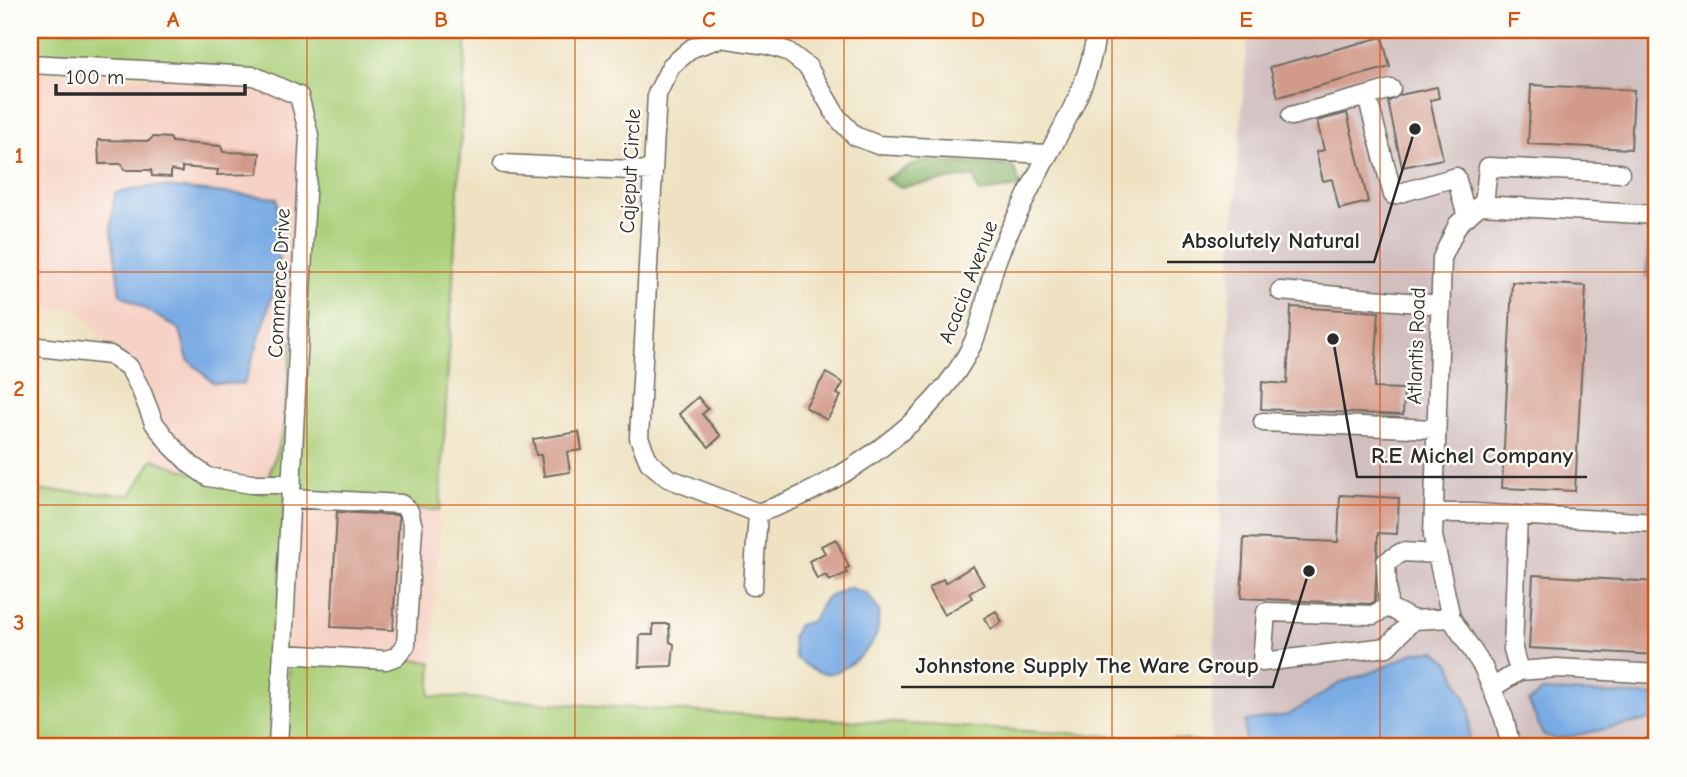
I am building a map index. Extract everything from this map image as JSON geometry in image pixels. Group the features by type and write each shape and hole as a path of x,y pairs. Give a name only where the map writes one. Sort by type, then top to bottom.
{"street":[{"name":"Acacia Avenue","path":"758,513 788,503 872,454 915,422 951,380 973,342 998,257 1083,85 1092,61 1096,30"},
{"name":"Cajeput Circle","path":"758,513 668,478 649,463 639,438 657,94 671,66 692,48 721,38 787,51 808,67 837,117 855,136 878,145 1047,154"},
{"name":"Commerce Drive","path":"30,64 254,76 299,96 309,135 278,747"},
{"path":"1291,116 1391,89"},
{"path":"1367,96 1393,195 1456,177 1467,216"},
{"path":"503,164 653,171"},
{"path":"1620,173 1488,167 1484,205 1657,215"},
{"name":"Atlantis Road","path":"1484,205 1480,205 1458,224 1442,258 1433,536 1451,618 1483,667 1504,718 1511,747"},
{"path":"1280,291 1441,305"},
{"path":"30,346 110,355 129,367 154,423 171,445 208,477 291,491 401,504 409,511 413,527 405,645 397,656 386,660 284,654"},
{"path":"1263,422 1436,429"},
{"path":"753,586 758,513"},
{"path":"1434,513 1657,523"},
{"path":"1518,515 1513,649 1519,671"},
{"path":"1388,607 1387,562 1402,552 1437,554"},
{"path":"1388,607 1412,620 1451,618"},
{"path":"1388,607 1373,615 1266,612 1262,662 1387,647 1412,620"},
{"path":"1492,688 1519,671 1557,668 1657,674"},
{"path":"1650,747 1657,746"}],"shaded area":[{"path":"1248,30 1657,30 1657,747 1210,747 1232,249"},
{"path":"30,71 250,83 293,102 299,121 302,149 292,339 284,428 263,493 208,479 154,459 145,388 79,309 30,308","holes":["121,294 265,321 188,360 180,330"]},
{"path":"297,505 440,510 432,662 290,651"}],"green space":[{"path":"30,30 467,30 440,510 297,505 301,90 30,57"},
{"path":"921,161 1013,166 1021,187 978,192 974,176 901,187 885,179"},
{"path":"292,339 273,747 30,747 30,490 131,495 153,459 208,479 263,493 284,428"},
{"path":"290,651 432,662 430,696 1200,741 1199,747 286,747"}],"water":[{"path":"155,186 277,198 279,268 244,384 214,383 188,360 180,330 120,294 111,227 115,193"},
{"path":"1649,245 1657,245 1657,279 1650,279 1646,275"},
{"path":"848,587 868,594 879,611 876,635 866,650 853,662 838,671 819,672 795,657 792,637 798,625 812,621 825,599"},
{"path":"1436,651 1450,663 1470,710 1469,747 1245,747 1245,721 1288,715 1342,682 1378,670 1415,652"},
{"path":"1542,691 1657,696 1657,718 1558,739 1543,735 1529,702"}],"building":[{"path":"1382,37 1390,67 1278,97 1270,67"},
{"path":"1531,85 1634,90 1631,149 1528,144"},
{"path":"1437,87 1439,98 1430,100 1443,159 1402,167 1388,102 1400,95"},
{"path":"1347,113 1368,202 1339,209 1332,179 1323,181 1316,152 1324,150 1317,121"},
{"path":"153,137 170,138 172,142 221,146 223,152 260,153 258,174 217,175 218,170 182,167 182,172 171,170 171,177 152,176 151,170 124,170 122,164 99,164 98,140 149,141"},
{"path":"1512,282 1586,286 1575,491 1502,488"},
{"path":"1291,307 1379,312 1374,388 1404,389 1403,415 1261,409 1262,382 1287,384"},
{"path":"826,373 843,383 837,394 841,396 827,420 805,407"},
{"path":"698,397 708,409 702,414 721,436 709,447 679,414"},
{"path":"579,432 582,450 567,452 570,472 544,476 541,455 536,455 533,439"},
{"path":"1340,495 1399,498 1397,534 1378,533 1375,601 1370,604 1241,598 1244,538 1338,542"},
{"path":"337,512 399,517 393,630 331,627"},
{"path":"836,539 849,567 845,569 847,573 829,581 826,575 817,579 809,561 825,553 821,546"},
{"path":"973,566 984,585 969,593 972,598 944,615 929,588 943,579 945,583"},
{"path":"1533,575 1657,582 1657,655 1529,648"},
{"path":"996,611 1002,622 991,629 984,618"},
{"path":"653,624 669,624 670,642 674,644 672,666 639,667 640,635 653,635"}],"place":[{"name":"Absolutely Natural","path":"1415,129"},
{"name":"R.E Michel Company","path":"1333,339"},
{"name":"Johnstone Supply The Ware Group","path":"1309,571"}]}
